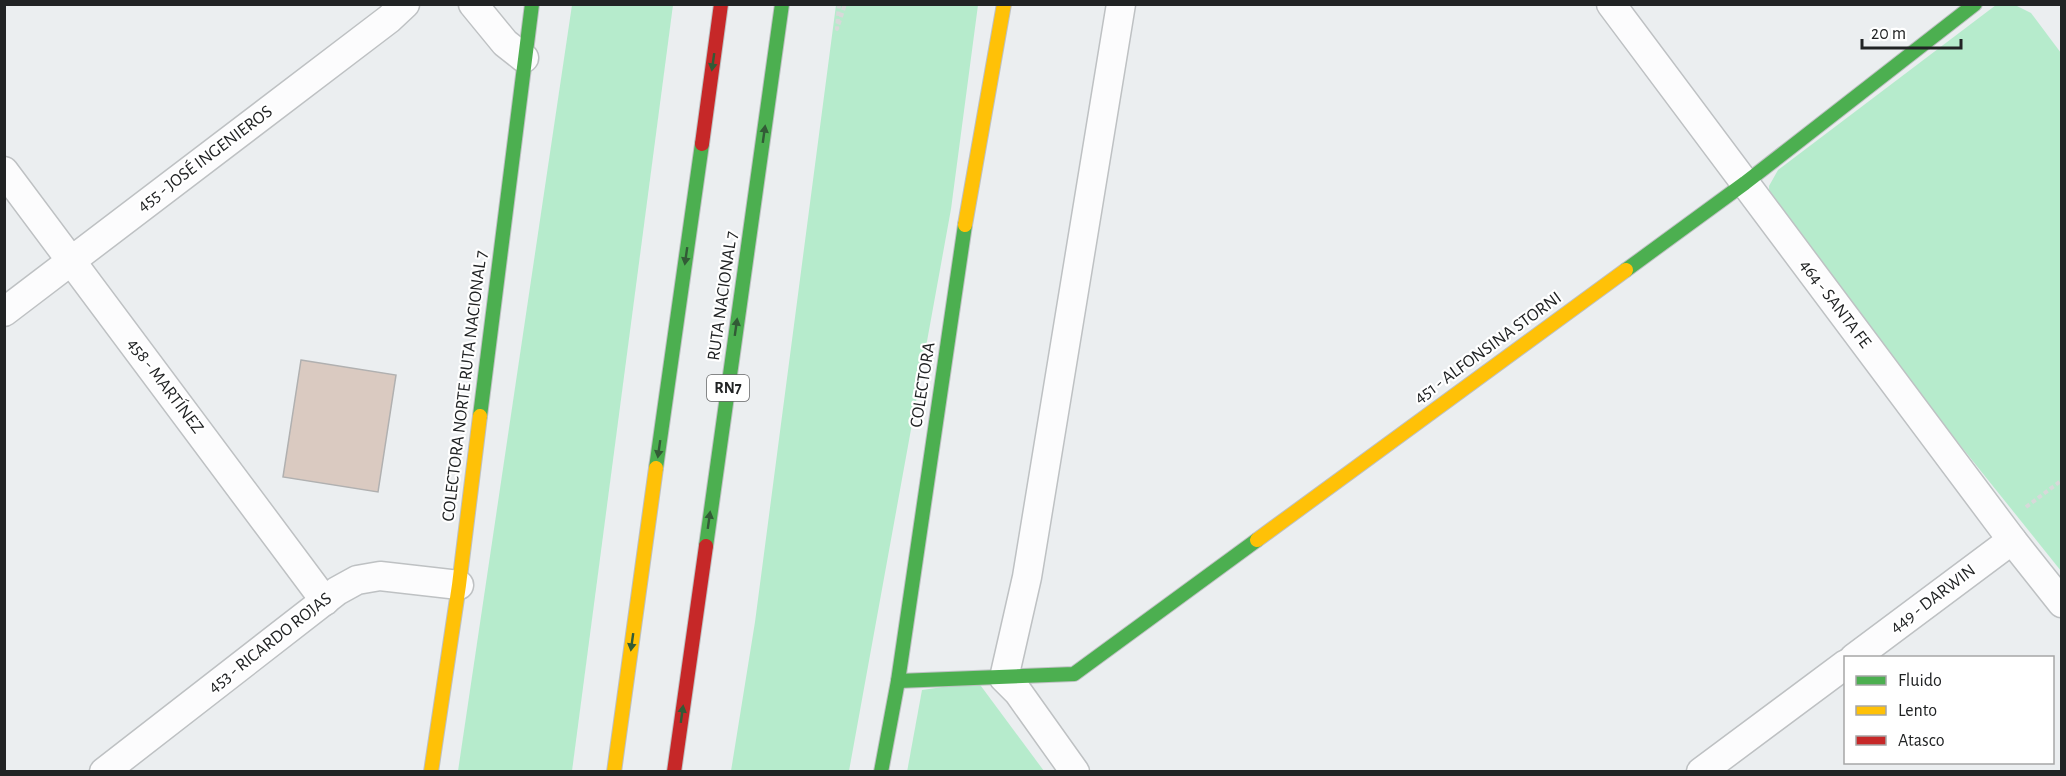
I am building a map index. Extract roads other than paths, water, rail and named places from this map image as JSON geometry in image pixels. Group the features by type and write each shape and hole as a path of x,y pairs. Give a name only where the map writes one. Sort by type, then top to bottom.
{"main road":[{"name":"COLECTORA NORTE RUTA NACIONAL 7","path":"431,771 459,585 532,4"},
{"path":"614,771 721,4"},
{"name":"RUTA NACIONAL 7","path":"674,771 782,4"},
{"name":"COLECTORA","path":"880,771 898,681 973,174 1004,4"},
{"name":"451 - ALFONSINA STORNI","path":"898,681 1074,674 1745,183 1975,4"}],"street":[{"name":"455 - JOSÉ INGENIEROS","path":"4,312 389,19 405,4"},
{"path":"472,4 505,43 524,58"},
{"path":"1075,771 1018,692 1004,678 1027,578 1121,4"},
{"name":"464 - SANTA FE","path":"1611,4 2061,603"},
{"name":"458 - MARTÍNEZ","path":"4,171 325,601"},
{"name":"449 - DARWIN","path":"1855,656 2007,533"},
{"name":"453 - RICARDO ROJAS","path":"104,771 325,601 357,580 380,576 459,585"},
{"path":"1701,771 1844,665"}]}
